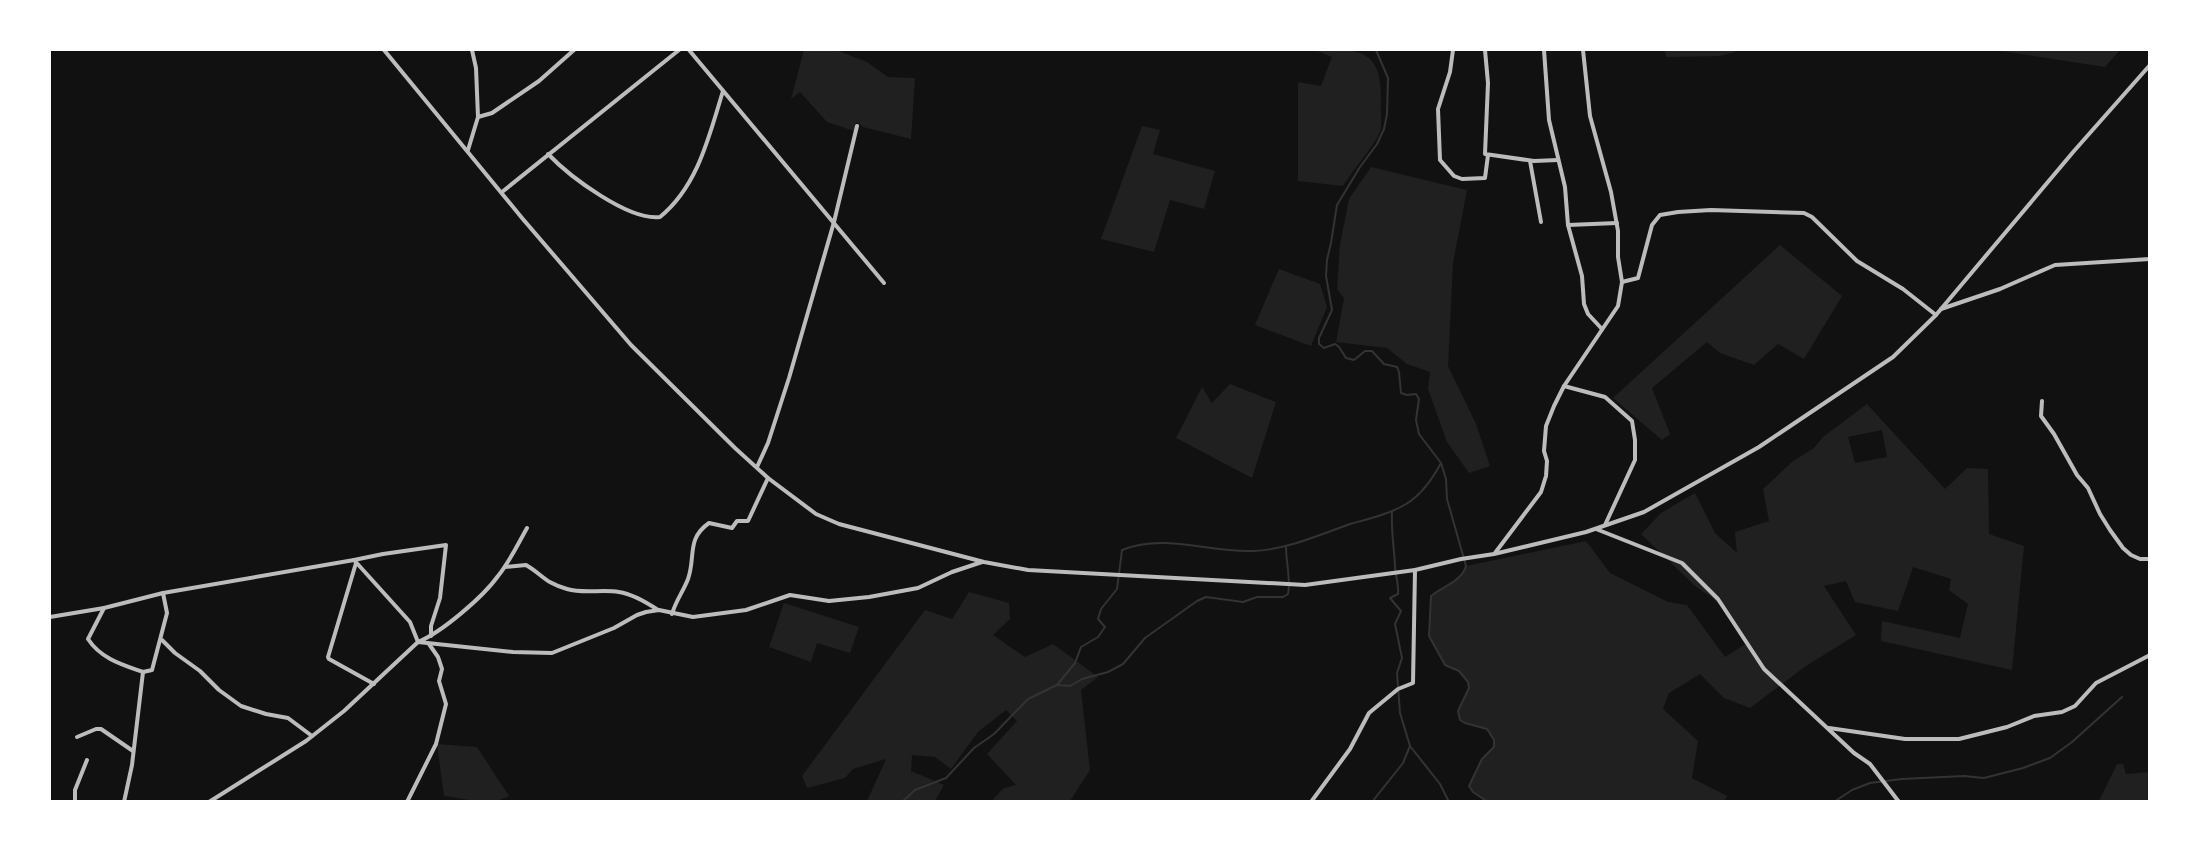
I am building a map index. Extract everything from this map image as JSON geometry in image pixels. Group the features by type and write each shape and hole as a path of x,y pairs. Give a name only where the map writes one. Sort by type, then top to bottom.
{"street":[{"path":"384,50 631,345 735,448 816,514 839,524 984,562 1028,570 1305,585 1415,570 1494,554 1595,529 1644,512 1759,447 1893,357 1936,315 2074,151 2150,65"},
{"path":"468,150 478,117 476,68 472,50"},
{"path":"478,117 492,114 539,81 574,50"},
{"path":"502,192 679,50"},
{"path":"689,50 884,283"},
{"path":"1453,50 1450,72 1438,109 1440,160 1454,176 1462,179 1485,178 1488,155"},
{"path":"1485,50 1488,83 1484,151 1488,155 1530,160 1558,160"},
{"path":"1544,50 1549,120 1565,187 1568,225 1582,276 1584,304 1588,314 1602,329"},
{"path":"1494,554 1541,492 1546,468 1544,451 1546,426 1564,386 1618,306 1622,282 1619,273 1617,223 1590,116 1583,50"},
{"path":"548,154 562,169 588,188 645,217 660,217 678,202 697,170 723,90"},
{"path":"757,467 768,443 789,378 834,222 857,126"},
{"path":"1530,160 1541,222"},
{"path":"1622,282 1638,278 1652,225 1660,215 1711,210 1804,213 1812,217 1857,261 1903,289 1936,315"},
{"path":"1568,225 1617,223"},
{"path":"1941,309 1971,300 2055,265 2150,259"},
{"path":"1564,386 1605,397 1632,421 1635,460 1605,525"},
{"path":"2042,401 2041,416 2077,475 2088,488 2109,530 2131,555 2140,559 2149,558"},
{"path":"672,614 676,599 687,580 692,561 693,542 702,528 709,523 732,528 737,521 748,521 768,477"},
{"path":"209,801 284,756 312,736 344,711 418,642 431,636 492,585 527,528"},
{"path":"1595,529 1682,563 1718,599 1764,669 1854,753 1870,764 1899,801"},
{"path":"50,617 104,608 163,593 355,562 383,554 446,544 440,598 431,626 431,636"},
{"path":"355,562 410,622 418,642"},
{"path":"355,562 328,657 374,684"},
{"path":"505,567 526,565 541,578 554,585 579,591 618,592 643,600 659,610 693,617 746,610 790,595 828,601 869,597 918,588 952,572 984,562"},
{"path":"1311,801 1350,749 1369,713 1398,689 1413,683 1415,570"},
{"path":"104,608 88,639 113,661 121,665 143,672 152,670 168,613 163,593"},
{"path":"418,642 513,652 552,652 614,628 637,615 659,610"},
{"path":"162,640 219,690 241,706 288,718 312,736"},
{"path":"407,801 436,744 446,704 439,681 442,669 438,657 429,644"},
{"path":"1828,728 1905,739 1959,739 2075,706 2096,682 2150,655"},
{"path":"124,801 143,672"},
{"path":"77,737 101,729 133,752"},
{"path":"75,801 75,790 87,760"}],"shaded area":[{"path":"804,50 836,50 867,62 888,77 915,78 911,139 863,127 857,122 854,131 827,122 800,92 791,99"},
{"path":"1315,50 1355,51 1364,55 1372,61 1380,83 1380,132 1343,186 1298,181 1298,82 1321,86 1332,57"},
{"path":"1665,50 1735,50 1735,52 1720,56 1666,57"},
{"path":"1995,50 2120,50 2105,67"},
{"path":"1142,126 1160,130 1153,154 1215,171 1204,209 1170,200 1154,252 1101,239"},
{"path":"1371,167 1467,190 1453,263 1448,366 1476,424 1490,466 1469,473 1447,442 1428,389 1430,372 1407,364 1387,348 1336,342 1344,298 1337,289 1340,244 1349,199"},
{"path":"1780,245 1842,296 1804,359 1778,344 1754,365 1720,353 1707,342 1652,388 1670,434 1662,440 1613,398"},
{"path":"1279,269 1320,284 1327,307 1311,346 1255,325"},
{"path":"1230,384 1276,402 1252,478 1176,438 1202,387 1212,403"},
{"path":"1867,404 1945,489 1967,468 1988,469 1989,534 2024,546 2012,670 1881,641 1882,621 1960,638 1968,604 1949,590 1951,579 1913,567 1898,611 1855,602 1846,581 1824,586 1856,635 1806,666 1750,708 1724,698 1700,674 1669,693 1663,709 1698,741 1692,778 1727,796 1724,801 1488,801 1473,792 1469,786 1482,759 1494,747 1494,739 1487,729 1465,723 1458,716 1458,711 1469,688 1468,682 1459,671 1445,665 1429,636 1431,596 1456,580 1466,566 1586,541 1610,573 1668,602 1687,605 1725,657 1747,643 1735,621 1714,599 1695,586 1641,534 1661,513 1695,493 1715,533 1737,553 1735,532 1769,521 1763,489 1793,461 1814,448 1823,437","holes":["1882,430 1887,457 1855,463 1848,437"]},
{"path":"969,592 1009,603 1010,619 993,635 1025,657 1053,644 1098,677 1081,690 1090,770 1070,801 994,801 993,799 1004,788 1016,785 987,754 1017,721 1006,710 978,732 951,769 935,757 912,755 911,771 944,785 935,801 867,801 886,759 853,769 845,778 807,788 802,776 925,610 952,619"},
{"path":"784,603 859,627 850,653 817,643 811,662 769,647"},
{"path":"437,744 477,747 509,796 494,801 485,801 444,796"},
{"path":"2117,764 2123,764 2126,774 2149,772 2149,801 2099,801"}],"waterway":[{"path":"1376,50 1388,78 1387,114 1384,129 1377,144 1337,205 1326,276 1332,310 1319,338 1319,344 1324,348 1335,344 1346,358 1354,360 1365,351 1372,351 1384,364 1397,367 1401,393 1416,394 1419,399 1416,420 1419,434 1441,463 1446,479 1447,499 1466,566 1456,580 1431,596 1429,636 1445,665 1459,671 1468,682 1469,688 1458,711 1460,720 1487,729 1494,740 1494,747 1482,759 1469,786 1473,792 1488,802"},
{"path":"902,802 915,790 946,778 974,748 994,734 1028,699 1057,685 1075,663 1081,647 1098,637 1105,627 1098,619 1101,609 1117,589 1122,550 1154,543 1237,551 1265,550 1290,545 1400,508 1422,491 1441,463"},
{"path":"1372,802 1403,763 1410,746 1400,713 1397,673 1402,658 1395,624 1401,611 1390,598 1398,594 1392,511"},
{"path":"1057,685 1070,686 1082,679 1108,672 1123,664 1145,638 1206,597 1243,602 1257,597 1283,597 1288,594 1286,547"},
{"path":"1834,802 1852,790 1870,783 1964,776 1984,778 2023,768 2050,758 2072,742 2122,697"},
{"path":"1410,746 1440,784 1449,802"}]}
